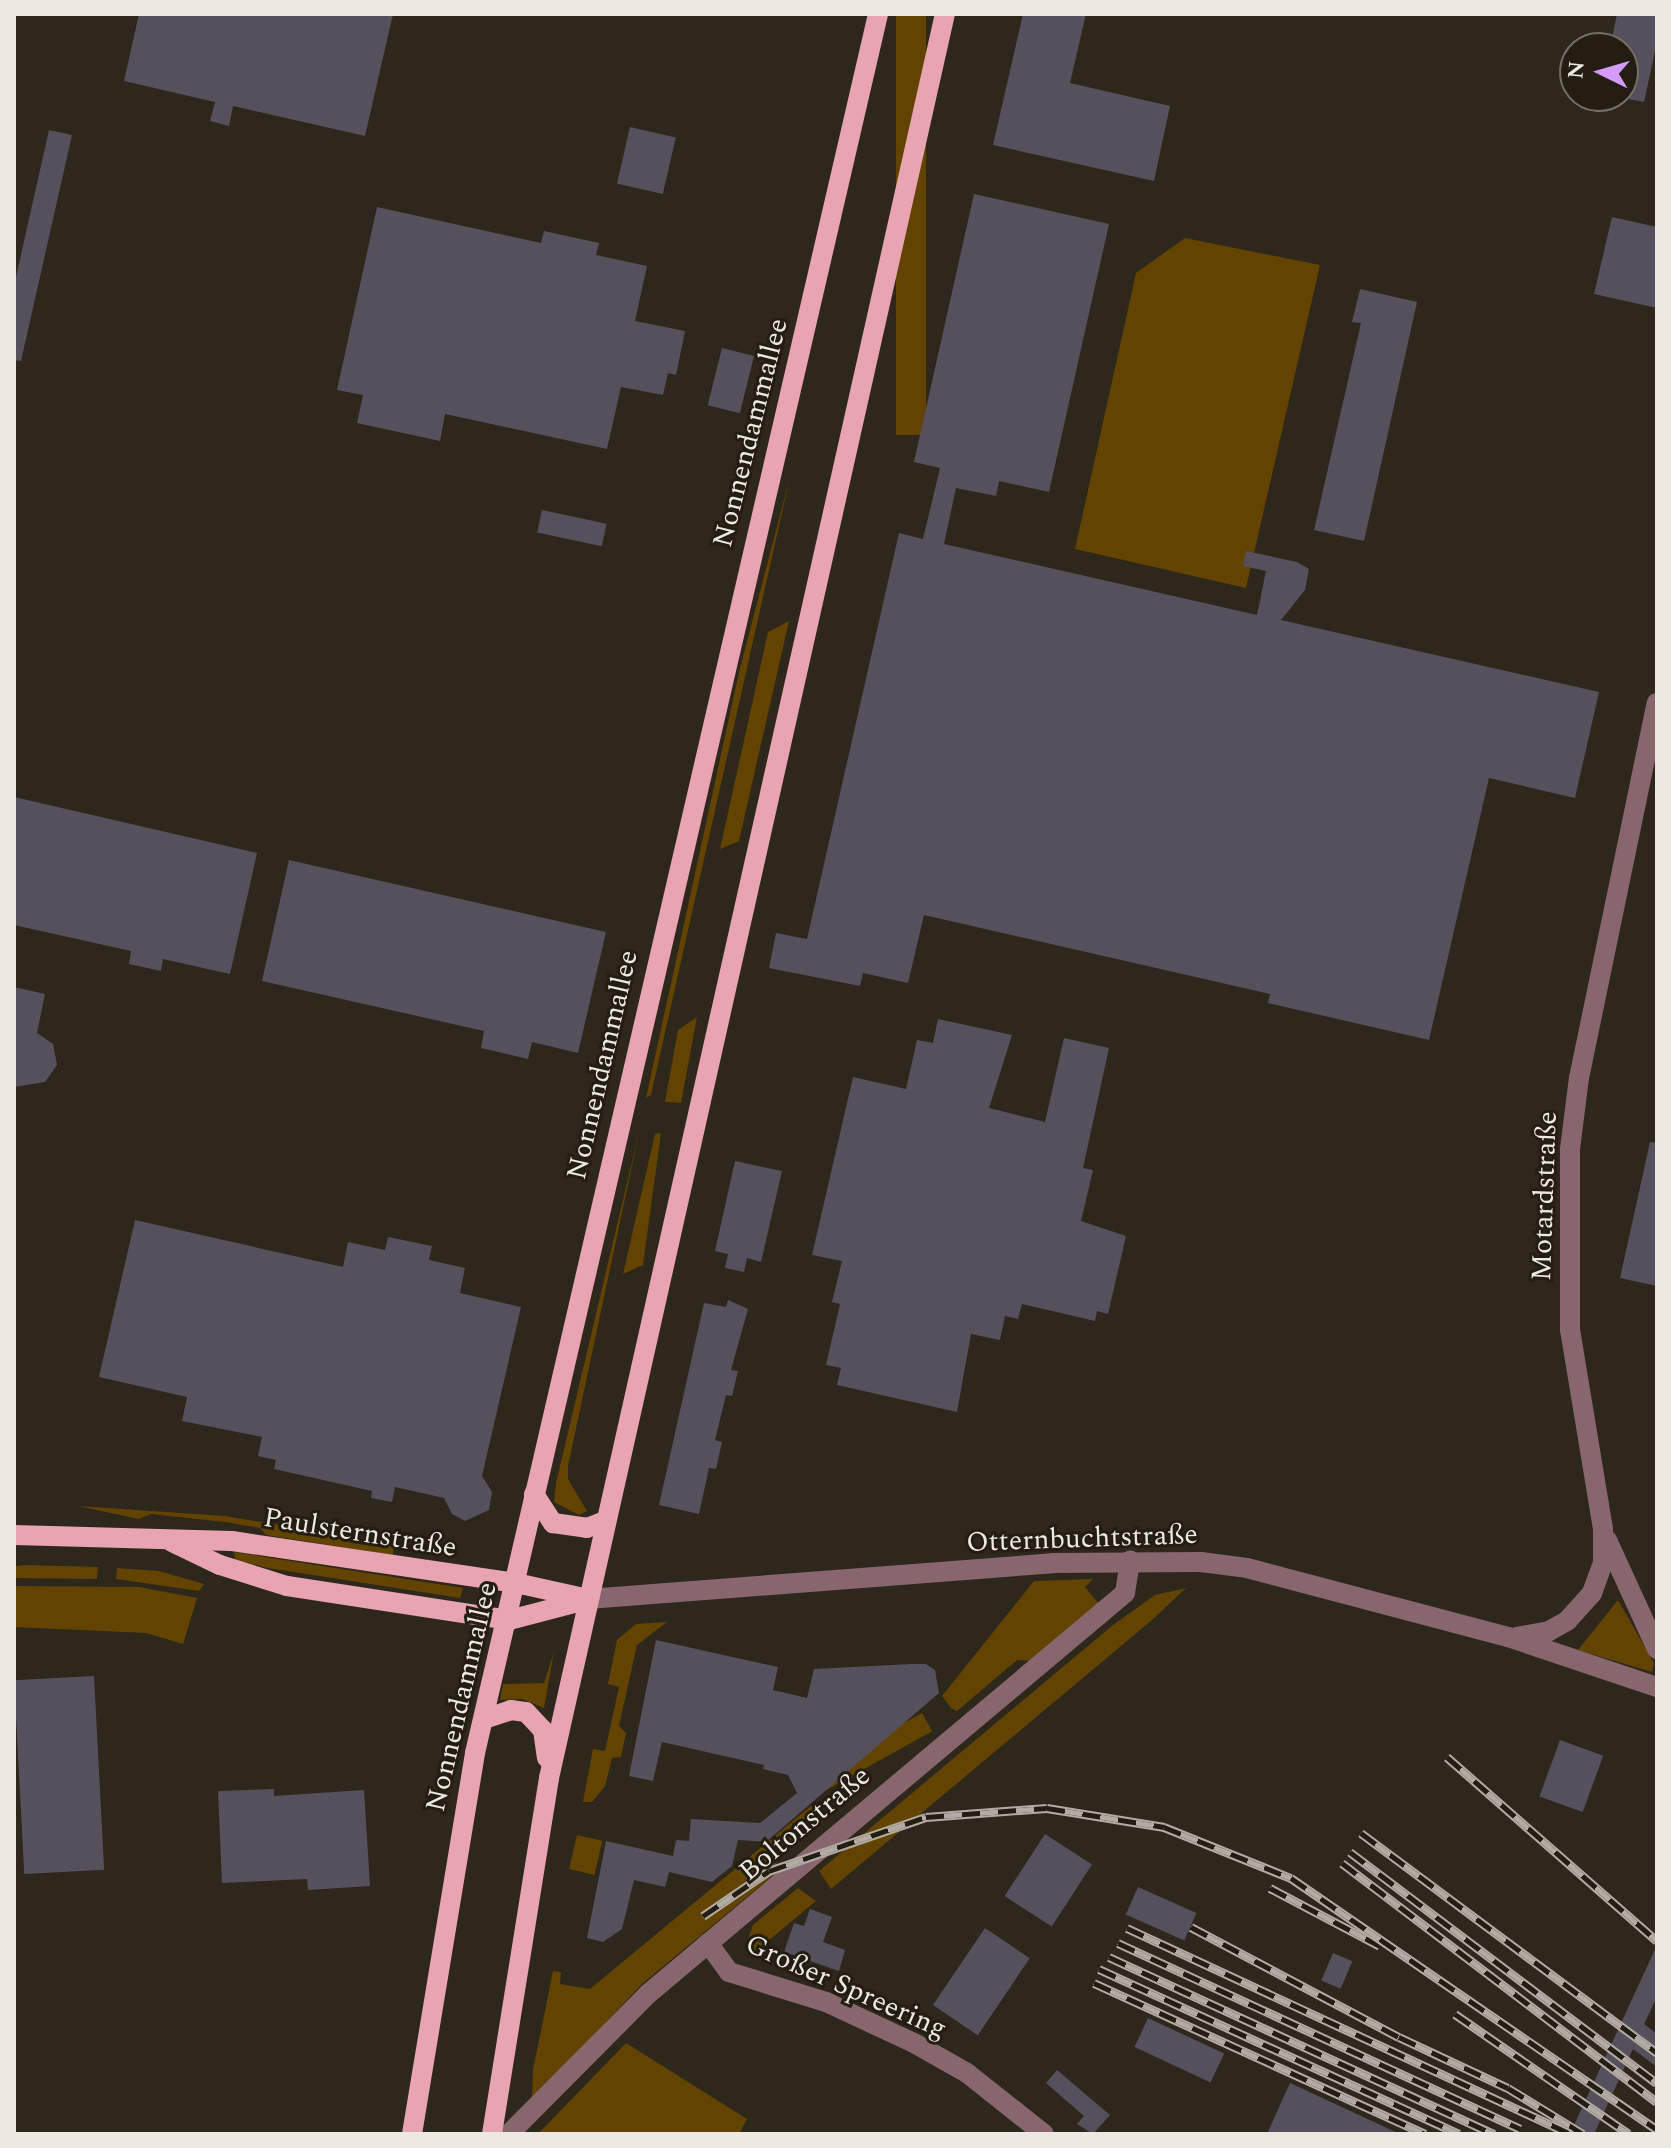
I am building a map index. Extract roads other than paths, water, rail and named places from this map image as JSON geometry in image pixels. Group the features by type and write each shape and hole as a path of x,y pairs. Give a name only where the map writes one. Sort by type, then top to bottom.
{"main road":[{"name":"Nonnendammallee","path":"412,2134 466,1798 878,14"},
{"path":"492,2134 549,1778 945,14"},
{"path":"534,1494 553,1523 587,1528 605,1521"},
{"name":"Paulsternstraße","path":"14,1535 232,1541 516,1583 588,1599"},
{"name":"Paulsternstraße","path":"164,1539 220,1565 287,1586 509,1620 588,1599"},
{"path":"484,1719 511,1710 539,1721 549,1778"}],"street":[{"name":"Motardstraße","path":"1508,1637 1549,1631 1583,1607 1599,1579 1603,1529 1570,1330 1570,1149 1579,1078 1657,703"},
{"path":"1603,1529 1657,1649"},
{"name":"Otternbuchtstraße","path":"588,1599 1130,1560 1247,1568 1508,1637 1657,1687"},
{"name":"Boltonstraße","path":"509,2134 670,1975 1125,1593 1130,1560"},
{"name":"Großer Spreering","path":"708,1943 729,1972 826,2002 967,2073 1044,2134"}],"railway":[{"path":"1447,1757 1657,1941"},
{"path":"703,1916 769,1871 926,1817 1047,1808 1164,1827 1291,1878 1657,2130"},
{"path":"1361,1833 1657,2053"},
{"path":"1350,1852 1657,2083"},
{"path":"1342,1863 1657,2102"},
{"path":"1270,1888 1380,1946"},
{"path":"1191,1927 1399,2037 1508,2088 1583,2134"},
{"path":"1127,1928 1570,2134"},
{"path":"1118,1943 1520,2129"},
{"path":"1109,1957 1494,2134"},
{"path":"1099,1969 1459,2134"},
{"path":"1094,1983 1425,2134"},
{"path":"1455,2014 1629,2134"}]}
